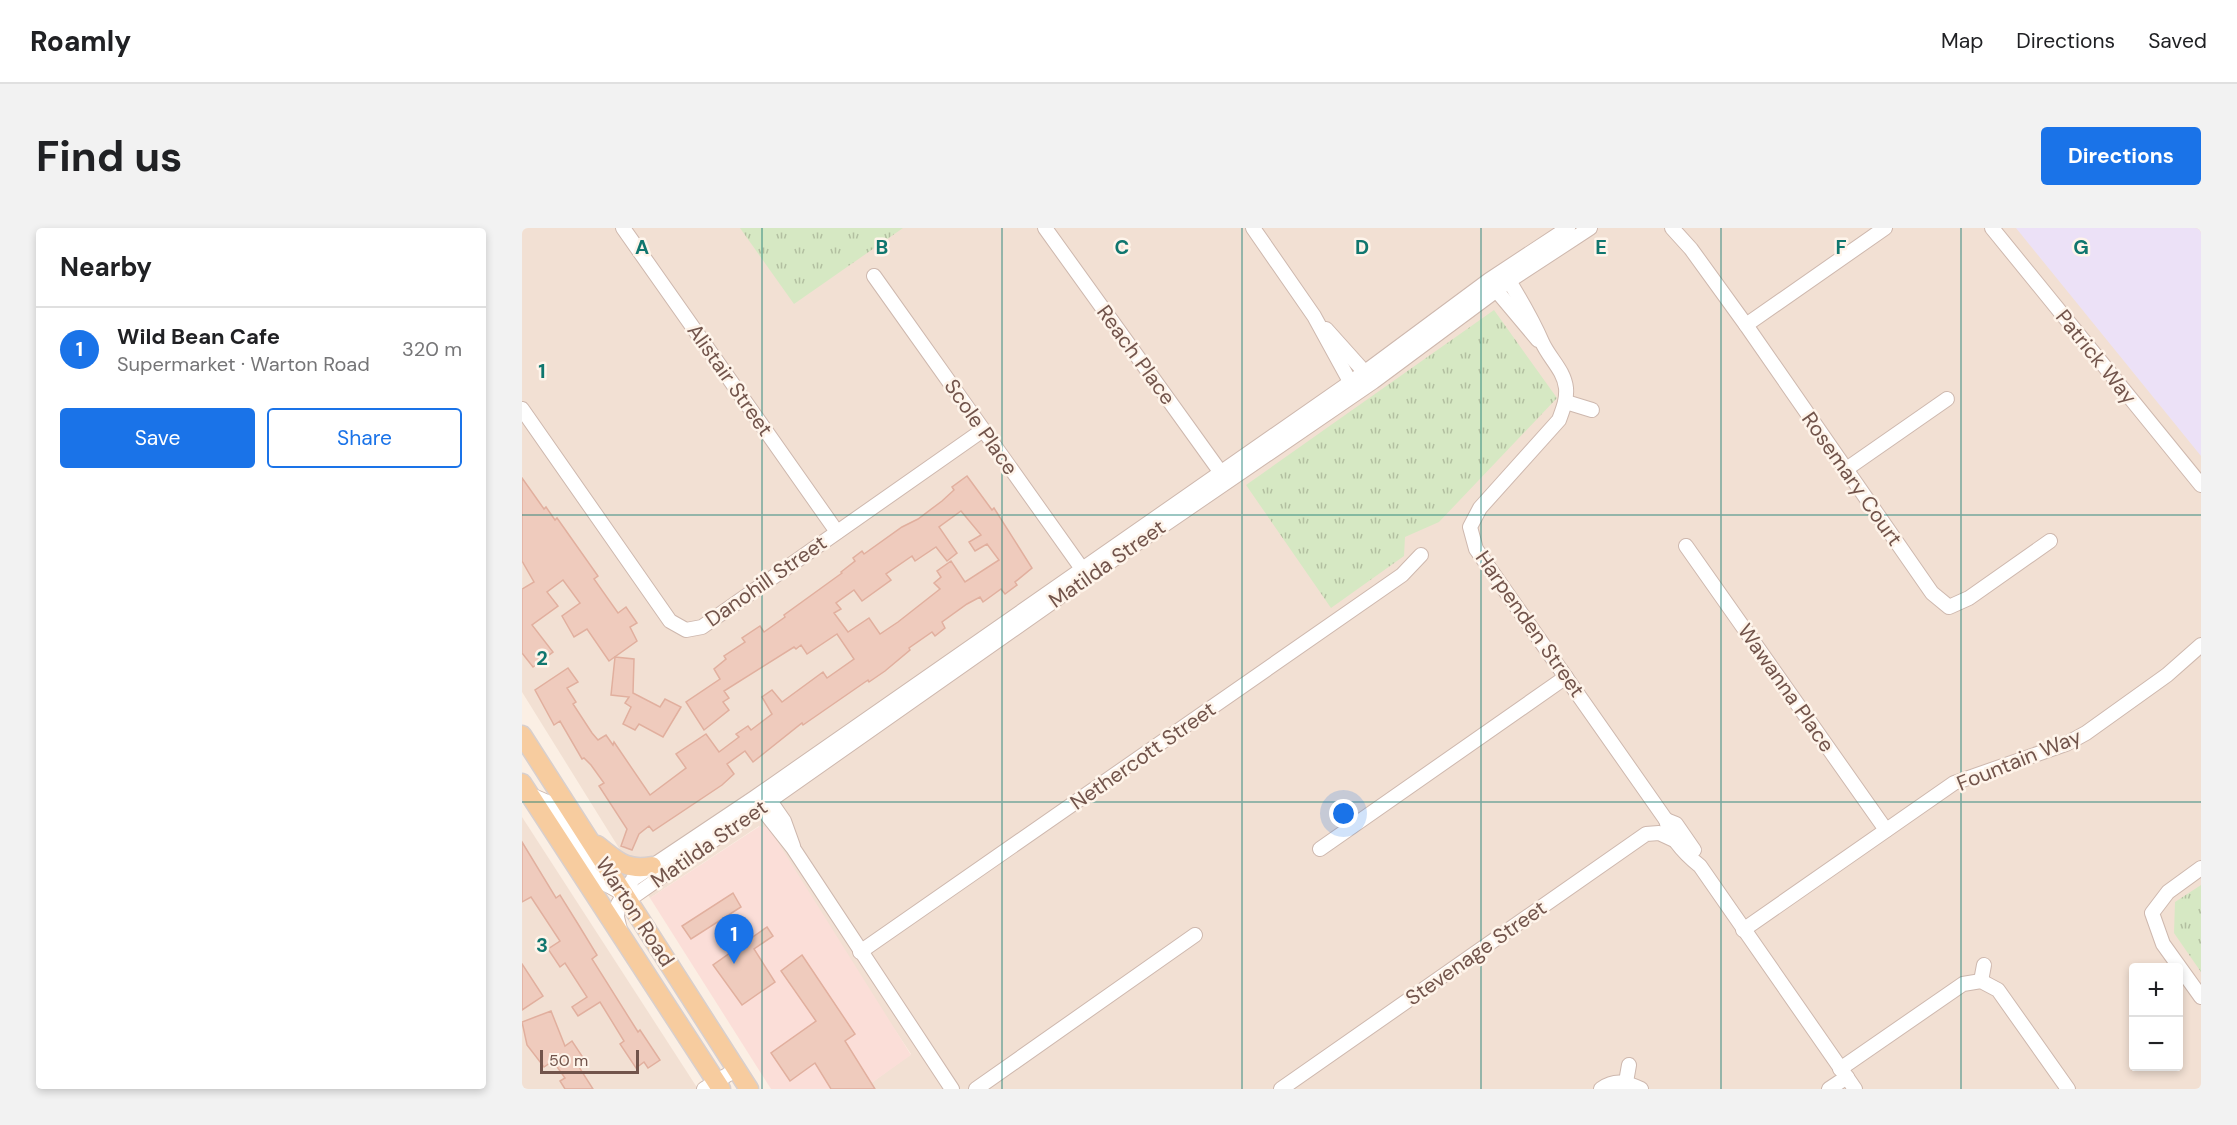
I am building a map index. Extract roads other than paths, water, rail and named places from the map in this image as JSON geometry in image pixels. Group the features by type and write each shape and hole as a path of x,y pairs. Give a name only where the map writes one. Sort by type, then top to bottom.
{"main road":[{"name":"Warton Road","path":"522,735 749,1089"},
{"name":"Warton Road","path":"525,788 700,1057 714,1087"},
{"path":"588,839 627,867 635,869 652,866"},
{"path":"700,1057 720,1044"}],"street":[{"name":"Alistair Street","path":"623,228 837,532"},
{"name":"Reach Place","path":"1045,228 1223,476"},
{"path":"1253,228 1314,316 1353,388"},
{"name":"Matilda Street","path":"525,788 547,802 602,882 622,893 637,894 762,800 1085,572 1369,377 1568,228"},
{"name":"Matilda Street","path":"1506,276 1590,228"},
{"name":"Rosemary Court","path":"1672,228 1691,249 1746,326 1932,593 1949,607 1969,598 2049,541"},
{"name":"Rosemary Court","path":"1680,228 1691,249"},
{"path":"1746,326 1885,228"},
{"name":"Patrick Way","path":"1992,228 2201,485"},
{"name":"Scole Place","path":"874,276 1085,572"},
{"path":"1506,276 1539,332 1542,343 1559,368 1566,386 1566,402 1592,410"},
{"path":"1492,286 1533,337 1542,343"},
{"path":"1314,316 1369,377"},
{"path":"1845,470 1947,399"},
{"name":"Harpenden Street","path":"1566,402 1559,420 1480,508 1470,527 1476,549 1666,820 1669,831 1676,841 1700,866"},
{"name":"Danohill Street","path":"522,409 670,621 686,630 702,627 983,430"},
{"name":"Wawanna Place","path":"1686,546 1886,830"},
{"name":"Nethercott Street","path":"860,952 1402,575 1421,555"},
{"name":"Fountain Way","path":"1743,930 1954,783 2066,744 2086,733 2167,675 2201,645"},
{"path":"1320,849 1566,677"},
{"name":"Matilda Street","path":"624,942 617,917 622,893 633,879 762,800"},
{"path":"762,800 784,821 793,848 952,1089"},
{"name":"Harpenden Street","path":"1666,820 1676,824 1696,853 1700,866 1743,930 1847,1078"},
{"name":"Stevenage Street","path":"1281,1089 1646,834 1659,833 1676,841"},
{"path":"2201,868 2168,891 2146,912 2163,944 2201,997"},
{"path":"976,1089 1195,935"},
{"path":"1981,981 1984,964"},
{"path":"1829,1089 1847,1078 1962,984 1981,981 1998,990 2068,1089"},
{"path":"1626,1082 1629,1065"},
{"path":"714,1087 737,1070"},
{"path":"1601,1089 1609,1083 1626,1082 1641,1089"}],"place":[{"name":"Wild Bean Cafe","path":"734,964"}]}
